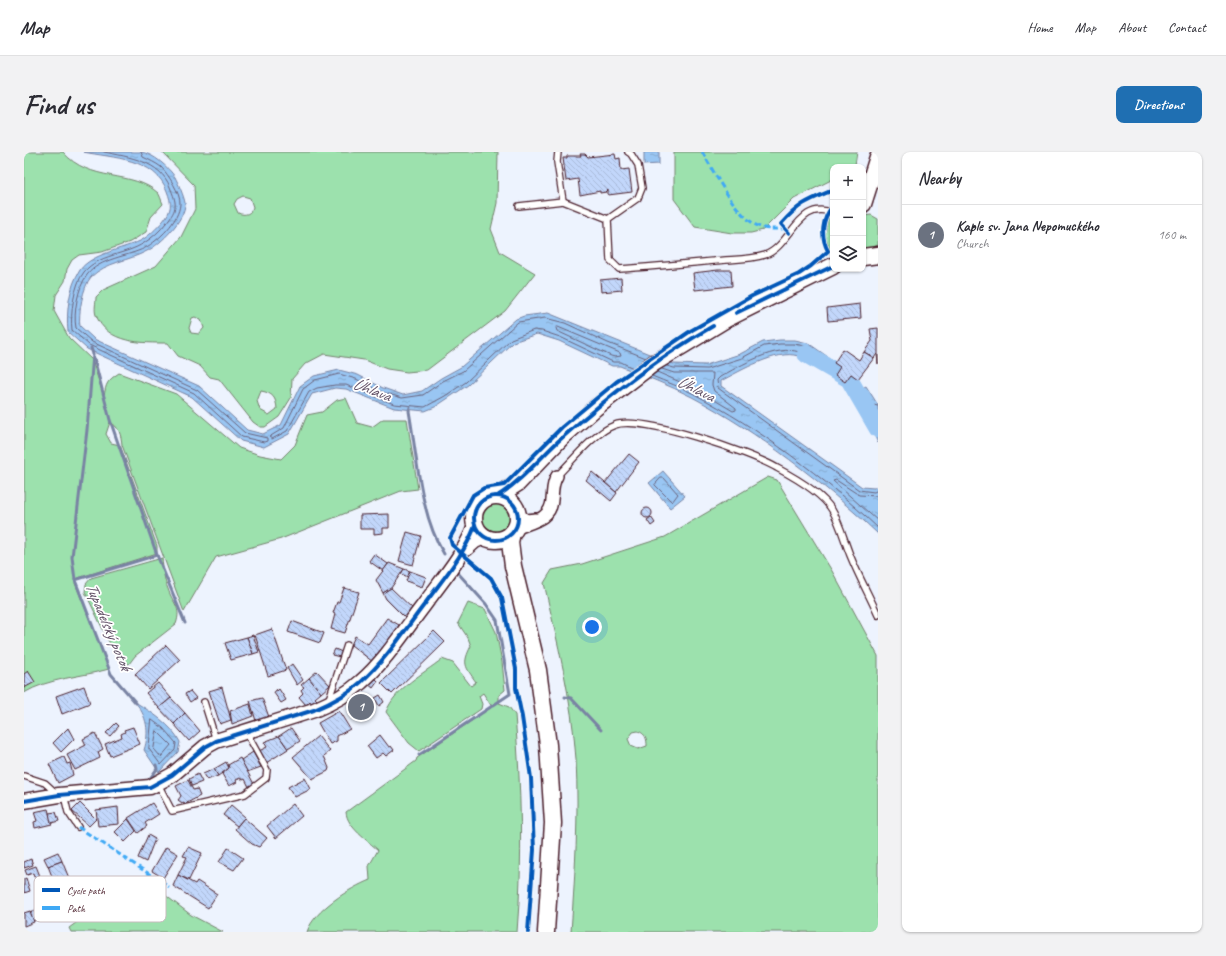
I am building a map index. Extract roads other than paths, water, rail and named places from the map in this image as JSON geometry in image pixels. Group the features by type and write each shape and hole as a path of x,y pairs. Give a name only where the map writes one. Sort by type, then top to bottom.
{"main road":[{"path":"865,200 878,157"},
{"path":"866,207 878,209"},
{"path":"806,278 830,257"},
{"path":"513,566 503,550 484,534 474,516 477,506 484,498 500,495 523,477 561,438 595,408 654,363 701,333 755,303 830,267"},
{"path":"523,477 510,542 513,566 538,670 548,745 553,823 546,932"},
{"path":"484,534 504,539 515,520 509,499 500,495"}],"street":[{"path":"515,520 541,519 546,516 550,509 553,482 556,476"},
{"path":"24,802 61,795 142,789 158,784 172,775 205,747 216,740 328,704 349,692 362,682 387,654 462,553 484,534"}],"lane":[{"path":"558,152 556,162 563,200"},
{"path":"608,219 638,198 642,188 638,165 628,152"},
{"path":"519,206 563,200 608,219"},
{"path":"608,219 610,260 619,269 741,258 766,254 779,247 807,214 817,210 830,212"},
{"path":"556,476 605,430 616,424 626,422 672,430 742,453 776,467 813,490 832,509 850,556 878,615"},
{"path":"328,704 331,690 347,645"},
{"path":"204,702 216,740"},
{"path":"158,784 172,811 245,794 257,787 266,778 267,770 245,730"},
{"path":"24,776 45,783 61,795 68,812 78,827"}],"water":[{"name":"Úhlava","path":"83,152 141,152 151,155 165,165 175,177 185,203 184,209 177,224 159,243 140,254 104,268 91,277 88,281 82,300 80,326 94,339 199,386 247,430 263,434 281,425 300,386 314,376 339,370 358,375 383,388 403,395 422,391 461,367 516,319 524,316 548,313 674,364 706,365 740,354 763,342 795,340 808,343 831,359 826,371 798,356 780,356 769,358 738,372 721,381 721,386 862,487 874,488 878,486 878,534 813,477 766,442 717,411 692,397 665,385 620,366 612,366 559,341 537,334 513,342 468,385 435,407 425,411 394,408 346,389 335,388 312,394 289,434 264,447 241,441 192,397 87,349 68,332 67,316 73,284 80,270 85,264 108,252 140,241 163,221 170,210 170,200 167,191 161,180 153,172 132,161"},
{"path":"644,152 659,152 659,164 644,165"},
{"path":"866,386 878,405 878,443 853,393"},
{"path":"663,471 685,496 670,508 649,483"},
{"path":"135,702 154,714 166,724 180,742 178,752 159,772 144,750 147,737 146,724 139,707"}],"waterway":[{"name":"Tupadelský potok","path":"91,348 93,354 87,430 72,557 75,580 111,674 136,703"},
{"path":"806,354 849,379 878,429"},
{"path":"75,580 157,555 110,420 94,358"},
{"path":"410,407 409,411 417,466 424,503 436,539 444,554"},
{"path":"157,555 185,623"},
{"path":"419,755 510,694 497,620 486,604 458,573"},
{"path":"565,697 571,698 601,730"},
{"name":"Tupadelský potok","path":"149,780 157,769 156,765"}],"place":[{"name":"Kaple sv. Jana Nepomuckého","path":"361,707"}]}
